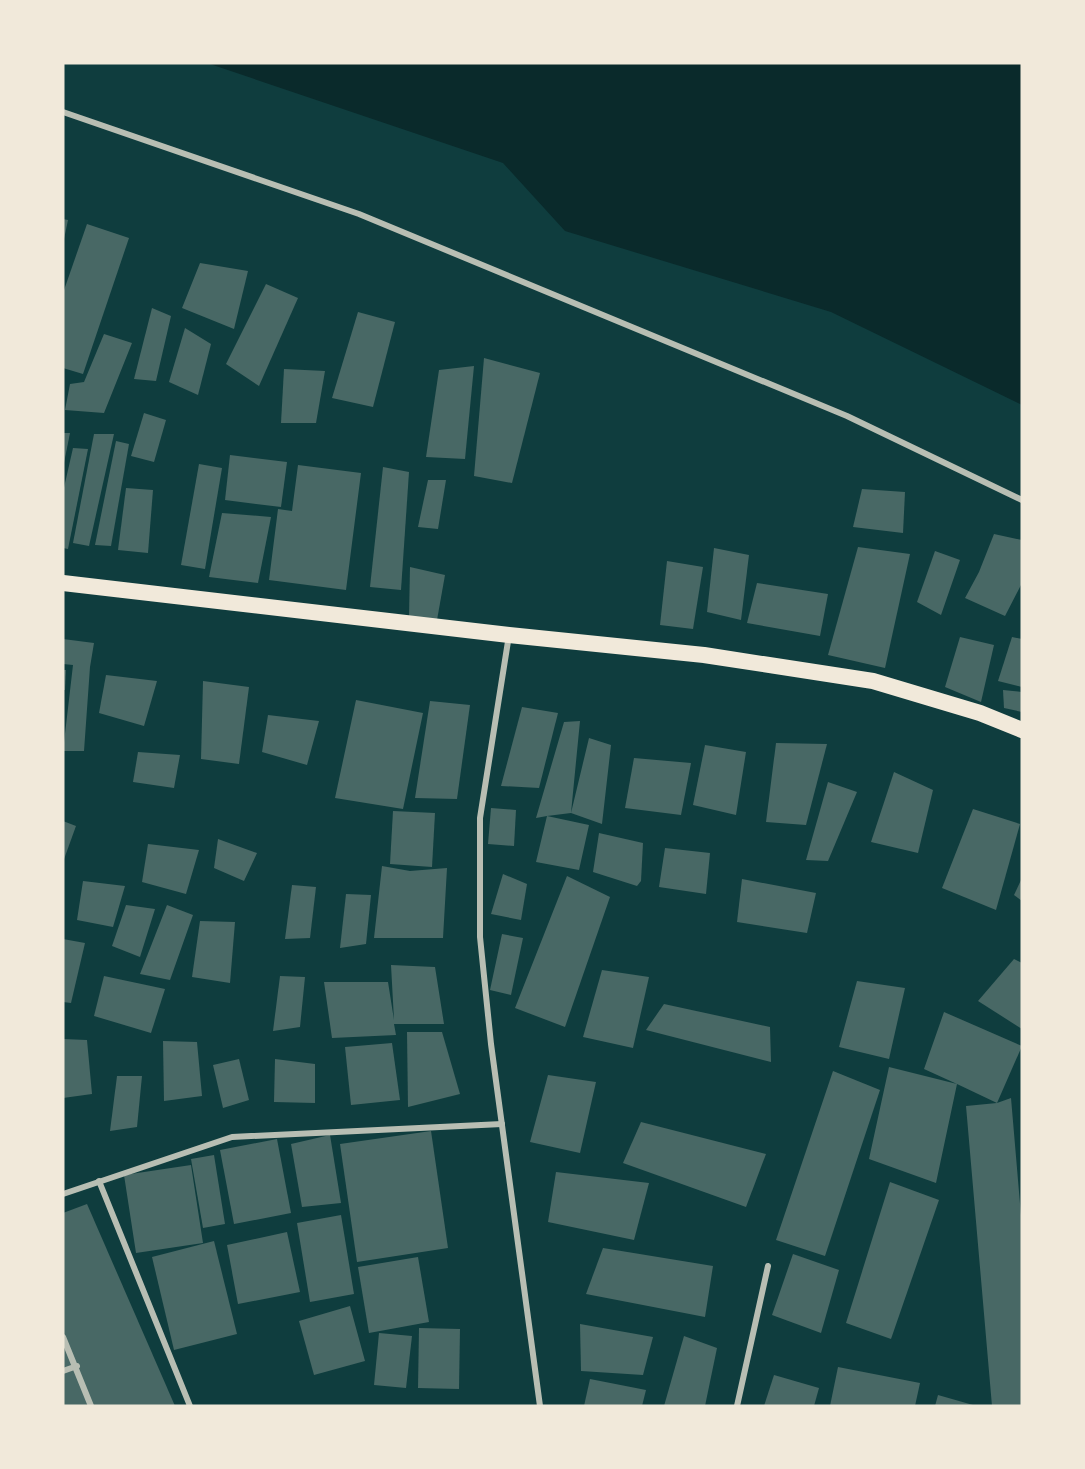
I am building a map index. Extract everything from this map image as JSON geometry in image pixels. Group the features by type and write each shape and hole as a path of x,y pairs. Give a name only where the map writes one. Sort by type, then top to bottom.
{"highway":[{"path":"63,583 704,655 873,681 980,713 1022,730"}],"street":[{"path":"63,112 359,214 847,416 1022,500"},
{"path":"509,634 480,818 480,937 491,1044 540,1406"},
{"path":"63,1194 232,1137 502,1124"},
{"path":"99,1181 190,1406"},
{"path":"737,1406 768,1266"},
{"path":"63,1337 77,1366 91,1406"},
{"path":"63,1371 77,1366"}],"water":[{"path":"207,63 1022,63 1022,405 831,312 565,231 503,163"}],"building":[{"path":"63,219 68,220 64,239 63,239"},
{"path":"87,224 129,238 83,374 63,368 63,293"},
{"path":"200,263 248,271 234,329 182,308"},
{"path":"266,284 298,298 259,386 226,364"},
{"path":"152,308 171,316 156,381 134,379"},
{"path":"358,312 395,322 373,407 332,398"},
{"path":"185,328 211,344 198,395 169,382"},
{"path":"104,334 132,343 104,413 65,410 70,384 84,382"},
{"path":"484,358 540,373 512,483 474,476"},
{"path":"474,366 465,459 426,457 439,370"},
{"path":"284,369 325,371 316,423 281,423"},
{"path":"144,413 166,420 154,462 131,456"},
{"path":"63,433 70,433 64,463 63,463"},
{"path":"94,434 114,434 89,546 73,543"},
{"path":"116,441 129,444 111,546 95,545"},
{"path":"73,448 88,449 68,549 63,548 63,492"},
{"path":"230,455 287,462 281,507 225,500"},
{"path":"199,464 222,468 205,569 181,565"},
{"path":"298,465 361,473 346,590 269,580 278,509 292,511"},
{"path":"383,467 409,472 401,590 370,587"},
{"path":"428,480 446,480 438,529 418,527"},
{"path":"126,488 153,490 148,553 118,550"},
{"path":"862,489 905,492 903,533 853,527"},
{"path":"222,513 271,517 258,583 209,577"},
{"path":"994,534 1022,540 1022,583 1005,616 965,598 979,572"},
{"path":"858,547 910,554 885,668 828,655"},
{"path":"714,548 749,555 741,620 707,612"},
{"path":"935,551 960,560 941,615 917,602"},
{"path":"667,561 703,567 693,629 660,625"},
{"path":"410,567 445,575 437,620 409,617"},
{"path":"757,583 828,594 820,636 747,623"},
{"path":"960,637 994,645 981,702 945,687"},
{"path":"1012,637 1022,639 1022,687 998,681"},
{"path":"63,639 94,643 84,751 63,751 73,665 63,664"},
{"path":"63,670 66,670 65,690 63,690"},
{"path":"106,675 157,681 144,726 99,713"},
{"path":"203,681 249,687 239,764 201,759"},
{"path":"1003,690 1022,692 1022,712 1004,708"},
{"path":"356,700 423,713 403,809 335,798"},
{"path":"430,701 470,705 457,799 415,798"},
{"path":"522,707 558,713 539,788 501,786"},
{"path":"268,715 319,721 307,765 262,752"},
{"path":"580,721 571,813 536,818 564,722"},
{"path":"589,738 611,745 602,824 571,813"},
{"path":"776,743 827,744 806,825 766,822"},
{"path":"705,745 746,752 736,815 693,805"},
{"path":"138,752 180,755 174,788 133,782"},
{"path":"634,758 691,763 681,815 625,808"},
{"path":"894,772 933,790 918,853 871,842"},
{"path":"828,782 857,792 828,861 806,860"},
{"path":"491,808 516,810 514,846 488,844"},
{"path":"973,809 1020,824 996,910 942,888"},
{"path":"393,811 435,813 432,867 390,864"},
{"path":"547,816 589,825 579,870 536,862"},
{"path":"63,821 76,826 63,862"},
{"path":"599,833 643,843 641,881 637,886 593,872"},
{"path":"218,839 257,853 244,881 214,868"},
{"path":"148,844 199,850 186,894 142,882"},
{"path":"665,848 710,853 706,894 659,887"},
{"path":"382,866 410,871 447,868 443,938 374,938"},
{"path":"503,874 527,884 521,920 491,914"},
{"path":"567,876 610,897 565,1027 515,1008"},
{"path":"1022,878 1022,901 1014,895"},
{"path":"742,879 816,893 807,933 737,922"},
{"path":"83,881 125,886 113,927 77,920"},
{"path":"292,885 316,887 310,938 285,939"},
{"path":"346,894 371,895 366,944 340,948"},
{"path":"126,905 155,909 140,957 112,946"},
{"path":"167,905 193,915 170,980 140,974"},
{"path":"200,921 235,922 230,983 192,977"},
{"path":"502,934 523,938 511,995 490,990"},
{"path":"63,939 85,943 71,1003 63,1002"},
{"path":"1014,959 1022,963 1022,1029 978,1001"},
{"path":"391,965 435,967 444,1024 394,1024 396,1035 332,1038 324,982 388,982 394,1020"},
{"path":"602,970 649,977 633,1048 583,1037"},
{"path":"104,976 165,989 151,1033 94,1016"},
{"path":"280,976 305,977 300,1027 273,1031"},
{"path":"857,981 905,988 889,1059 839,1047"},
{"path":"664,1004 770,1027 771,1062 646,1030"},
{"path":"944,1012 1022,1046 997,1103 924,1069"},
{"path":"407,1032 442,1032 460,1094 408,1107"},
{"path":"63,1039 87,1040 92,1094 63,1098"},
{"path":"163,1041 197,1042 202,1096 164,1101"},
{"path":"392,1043 400,1100 351,1105 345,1047"},
{"path":"239,1059 249,1100 223,1108 213,1065"},
{"path":"275,1059 315,1064 315,1103 274,1102"},
{"path":"889,1067 957,1084 936,1183 869,1159"},
{"path":"833,1071 880,1090 825,1256 776,1240"},
{"path":"548,1075 596,1082 580,1153 530,1142"},
{"path":"117,1076 142,1076 137,1127 110,1131"},
{"path":"1011,1098 1022,1227 1022,1406 992,1406 966,1106 997,1103"},
{"path":"641,1122 766,1154 746,1207 623,1163"},
{"path":"431,1131 448,1248 357,1262 340,1144"},
{"path":"330,1135 341,1203 302,1207 291,1144"},
{"path":"277,1139 291,1213 234,1224 220,1150"},
{"path":"214,1155 225,1224 203,1228 191,1159"},
{"path":"191,1165 203,1243 136,1253 124,1175"},
{"path":"556,1172 649,1183 634,1240 548,1222"},
{"path":"890,1182 939,1200 891,1339 846,1323"},
{"path":"87,1204 175,1406 63,1406 63,1213"},
{"path":"341,1215 354,1294 310,1302 297,1223"},
{"path":"287,1232 300,1292 238,1304 227,1245"},
{"path":"214,1241 237,1334 174,1350 152,1257"},
{"path":"603,1248 713,1266 705,1317 586,1294"},
{"path":"793,1254 839,1270 821,1333 772,1315"},
{"path":"418,1257 429,1322 369,1333 358,1267"},
{"path":"350,1306 365,1361 314,1375 299,1321"},
{"path":"580,1324 653,1337 643,1375 581,1371"},
{"path":"419,1328 460,1329 459,1389 418,1388"},
{"path":"379,1333 412,1336 406,1388 374,1385"},
{"path":"684,1336 717,1348 705,1406 664,1406"},
{"path":"838,1367 920,1383 915,1406 830,1406"},
{"path":"774,1375 819,1388 814,1406 764,1406"},
{"path":"590,1379 646,1390 642,1406 584,1406"},
{"path":"938,1395 973,1405 973,1406 935,1406"}]}
